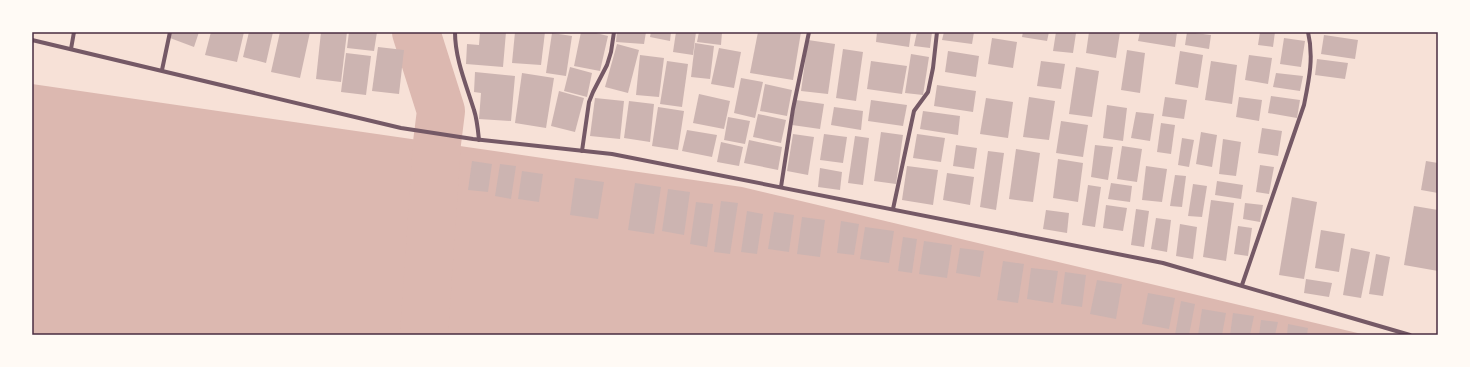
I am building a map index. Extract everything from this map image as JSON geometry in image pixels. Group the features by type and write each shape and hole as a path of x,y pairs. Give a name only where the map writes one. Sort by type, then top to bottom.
{"street":[{"path":"71,49 74,32"},
{"path":"162,70 170,32"},
{"path":"455,32 456,50 474,110 479,140"},
{"path":"582,151 590,102 593,92 607,65 611,52 614,32"},
{"path":"780,187 793,109 809,32"},
{"path":"893,210 914,111 928,92 938,32"},
{"path":"1242,285 1304,104 1309,83 1311,64 1308,32"},
{"path":"32,40 401,128 479,140 612,154 1162,263 1410,335"}],"shaded area":[{"path":"32,84 742,187 1366,335 32,335"}],"building":[{"path":"172,32 199,32 194,47 170,38"},
{"path":"211,32 244,32 237,62 205,55"},
{"path":"249,32 273,32 266,63 243,57"},
{"path":"280,32 310,32 300,78 271,72"},
{"path":"321,32 347,32 341,82 316,79"},
{"path":"349,32 377,32 374,51 347,48"},
{"path":"480,32 506,32 503,67 466,64 467,44 479,45"},
{"path":"515,32 545,32 541,65 512,63"},
{"path":"581,32 592,32 608,36 600,71 574,66"},
{"path":"617,32 646,32 644,44 616,42"},
{"path":"651,32 671,32 670,41 650,37"},
{"path":"676,32 696,32 693,55 673,52"},
{"path":"699,32 722,32 721,45 697,42"},
{"path":"758,32 801,32 793,80 750,73"},
{"path":"877,32 911,32 909,47 876,42"},
{"path":"917,32 932,32 930,48 914,46"},
{"path":"944,32 974,32 972,44 942,40"},
{"path":"1023,32 1049,32 1047,41 1022,37"},
{"path":"1056,32 1076,33 1073,53 1053,51"},
{"path":"1089,32 1120,32 1116,58 1086,53"},
{"path":"1140,32 1177,32 1175,47 1138,41"},
{"path":"1187,32 1211,35 1209,49 1185,45"},
{"path":"1260,32 1275,32 1273,47 1258,45"},
{"path":"552,33 572,36 566,76 546,73"},
{"path":"1324,35 1358,40 1355,59 1321,54"},
{"path":"992,38 1017,42 1013,68 988,64"},
{"path":"1284,38 1305,41 1301,67 1280,64"},
{"path":"808,40 835,44 828,94 801,91"},
{"path":"695,43 714,46 710,79 691,77"},
{"path":"617,44 639,50 628,93 605,87"},
{"path":"378,47 404,50 399,94 372,91"},
{"path":"719,48 741,52 734,88 711,84"},
{"path":"843,49 863,52 856,101 836,98"},
{"path":"1127,50 1145,53 1140,93 1121,90"},
{"path":"948,51 979,56 976,77 945,72"},
{"path":"1180,51 1203,55 1198,88 1175,84"},
{"path":"346,53 371,56 366,95 341,92"},
{"path":"911,54 929,57 923,95 905,93"},
{"path":"640,55 664,58 659,97 636,95"},
{"path":"1249,55 1272,58 1268,84 1245,80"},
{"path":"1317,59 1348,63 1345,79 1315,75"},
{"path":"667,61 688,64 682,107 660,104"},
{"path":"871,61 907,66 902,94 867,89"},
{"path":"1041,61 1065,64 1061,89 1037,86"},
{"path":"1211,61 1237,65 1232,104 1205,100"},
{"path":"570,67 592,73 587,97 564,91"},
{"path":"1076,67 1099,71 1092,117 1069,114"},
{"path":"475,72 515,76 511,121 479,119 481,93 474,92"},
{"path":"522,73 554,78 546,128 515,123"},
{"path":"1276,73 1303,76 1300,91 1273,87"},
{"path":"741,78 763,82 755,118 734,113"},
{"path":"765,84 792,90 787,116 760,111"},
{"path":"937,85 976,91 973,112 934,106"},
{"path":"559,91 584,98 575,132 551,126"},
{"path":"699,94 730,101 724,129 693,123"},
{"path":"1271,96 1300,100 1297,118 1268,113"},
{"path":"1029,97 1055,101 1049,140 1023,137"},
{"path":"1165,97 1187,100 1184,119 1162,116"},
{"path":"1239,97 1262,100 1259,121 1236,117"},
{"path":"595,98 624,101 620,139 590,136"},
{"path":"986,98 1013,102 1008,138 980,134"},
{"path":"796,100 824,104 820,129 792,125"},
{"path":"871,100 907,105 903,126 868,121"},
{"path":"629,101 654,104 650,142 624,138"},
{"path":"1107,105 1127,108 1123,141 1103,138"},
{"path":"658,107 684,111 678,150 652,146"},
{"path":"834,107 863,111 861,130 831,125"},
{"path":"923,111 960,116 958,135 920,129"},
{"path":"1136,112 1154,114 1150,141 1131,138"},
{"path":"758,114 786,120 781,143 753,137"},
{"path":"728,117 750,121 745,144 724,140"},
{"path":"1061,121 1088,125 1083,157 1056,153"},
{"path":"1161,123 1175,125 1171,154 1157,152"},
{"path":"1262,128 1282,131 1278,156 1258,153"},
{"path":"687,130 717,135 712,157 682,151"},
{"path":"881,132 903,135 896,184 874,181"},
{"path":"1201,132 1217,135 1212,167 1196,164"},
{"path":"793,134 814,137 808,175 787,171"},
{"path":"824,134 847,137 843,163 820,160"},
{"path":"917,134 945,138 941,162 913,158"},
{"path":"855,136 869,138 863,185 848,183"},
{"path":"1182,138 1194,140 1189,167 1178,165"},
{"path":"1223,139 1241,142 1236,176 1219,174"},
{"path":"749,140 782,147 778,170 744,163"},
{"path":"721,142 743,147 739,166 717,162"},
{"path":"956,145 977,148 974,169 953,166"},
{"path":"1095,145 1113,147 1108,180 1091,177"},
{"path":"1122,146 1142,149 1137,182 1117,179"},
{"path":"1016,149 1040,153 1033,202 1009,199"},
{"path":"988,151 1004,153 996,210 980,207"},
{"path":"1058,159 1083,163 1078,202 1053,198"},
{"path":"472,161 492,164 488,192 468,190"},
{"path":"1426,161 1438,163 1438,193 1421,190"},
{"path":"500,164 516,166 511,199 495,196"},
{"path":"1260,165 1274,167 1269,194 1256,192"},
{"path":"907,166 938,170 933,205 902,200"},
{"path":"1146,166 1167,169 1162,202 1142,200"},
{"path":"820,168 842,172 840,190 818,187"},
{"path":"522,171 543,174 539,202 518,199"},
{"path":"947,173 974,177 970,205 943,200"},
{"path":"1175,175 1186,176 1182,207 1170,206"},
{"path":"575,178 604,182 598,219 570,215"},
{"path":"1217,181 1243,185 1241,199 1215,195"},
{"path":"635,183 661,187 654,234 628,230"},
{"path":"1111,183 1132,186 1130,202 1108,199"},
{"path":"1193,184 1207,186 1202,217 1188,216"},
{"path":"1088,185 1101,187 1095,227 1082,225"},
{"path":"668,189 690,192 684,235 662,231"},
{"path":"1292,197 1317,202 1304,279 1279,275"},
{"path":"1211,200 1234,203 1226,261 1203,257"},
{"path":"721,201 738,203 730,254 714,252"},
{"path":"696,202 713,204 707,247 690,244"},
{"path":"1245,203 1263,205 1260,222 1243,219"},
{"path":"1106,205 1127,208 1123,231 1103,228"},
{"path":"1414,206 1438,210 1438,271 1404,265"},
{"path":"1136,209 1149,211 1144,247 1131,245"},
{"path":"1046,210 1069,213 1067,233 1043,229"},
{"path":"747,211 763,214 757,254 741,252"},
{"path":"774,212 794,215 789,252 768,249"},
{"path":"802,217 825,220 820,257 797,254"},
{"path":"1156,218 1171,220 1167,252 1151,249"},
{"path":"841,221 859,224 854,255 837,253"},
{"path":"1180,224 1197,227 1193,259 1176,256"},
{"path":"1238,226 1252,228 1248,256 1234,254"},
{"path":"865,227 894,231 889,263 860,259"},
{"path":"1321,230 1345,234 1339,272 1315,268"},
{"path":"903,237 917,239 912,273 898,271"},
{"path":"924,241 952,245 947,278 919,274"},
{"path":"960,248 984,251 980,277 956,273"},
{"path":"1351,248 1370,252 1361,298 1343,295"},
{"path":"1376,254 1390,257 1383,296 1369,294"},
{"path":"1003,261 1024,264 1018,303 997,300"},
{"path":"1031,268 1058,271 1053,303 1027,299"},
{"path":"1065,272 1086,275 1082,307 1061,304"},
{"path":"1306,279 1332,283 1329,297 1304,293"},
{"path":"1097,280 1122,284 1116,319 1090,314"},
{"path":"1148,293 1175,298 1169,329 1142,324"},
{"path":"1181,301 1195,304 1189,335 1175,335"},
{"path":"1202,309 1226,313 1222,335 1198,335"},
{"path":"1233,313 1254,316 1250,335 1230,335"},
{"path":"1261,320 1278,322 1275,335 1259,335"},
{"path":"1288,324 1308,328 1307,335 1287,335"}],"waterway":[{"path":"416,32 441,111 437,143 424,335"}]}
